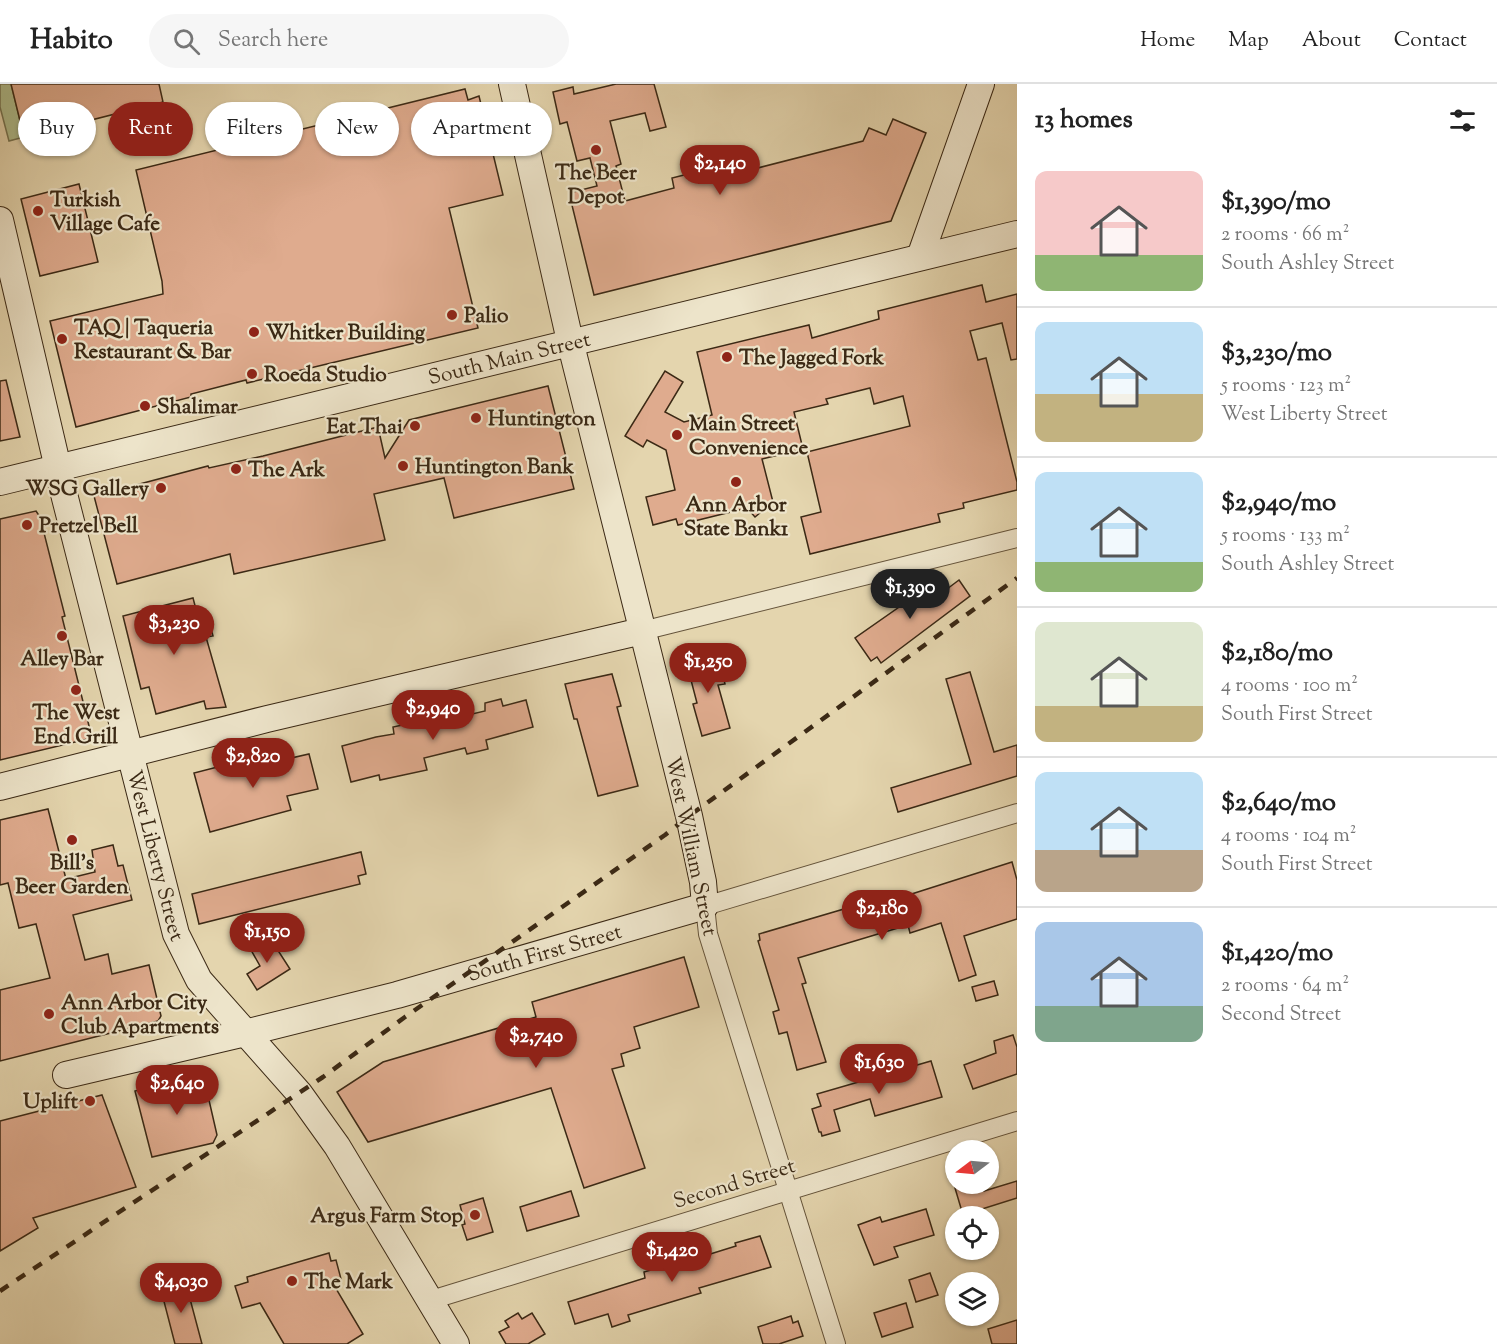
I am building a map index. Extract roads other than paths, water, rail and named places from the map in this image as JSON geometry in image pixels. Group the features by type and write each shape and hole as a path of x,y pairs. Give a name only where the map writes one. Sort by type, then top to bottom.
{"street":[{"name":"West William Street","path":"512,84 570,341 688,816 703,882 708,934 836,1344"},
{"path":"920,257 981,84"},
{"name":"West Liberty Street","path":"0,220 58,468 176,934 199,980 299,1093 338,1146 456,1344"},
{"name":"South Main Street","path":"0,482 570,341 1017,234"},
{"path":"0,787 129,753 461,672 642,631 1017,538"},
{"name":"South First Street","path":"66,1075 245,1034 397,995 1017,813"},
{"name":"Second Street","path":"431,1300 1017,1121"}],"railway":[{"path":"0,1291 323,1077 665,835 1017,578"}],"place":[{"name":"The Beer Depot","path":"596,150"},
{"name":"Turkish Village Cafe","path":"38,211"},
{"name":"Palio","path":"452,315"},
{"name":"Whitker Building","path":"254,332"},
{"name":"TAQ | Taqueria Restaurant & Bar","path":"62,339"},
{"name":"The Jagged Fork","path":"727,357"},
{"name":"Roeda Studio","path":"252,374"},
{"name":"Shalimar","path":"145,406"},
{"name":"Huntington","path":"476,418"},
{"name":"Eat Thai","path":"415,426"},
{"name":"Main Street Convenience","path":"677,435"},
{"name":"Huntington Bank","path":"403,466"},
{"name":"The Ark","path":"236,469"},
{"name":"Ann Arbor State Bank1","path":"736,482"},
{"name":"WSG Gallery","path":"161,488"},
{"name":"Pretzel Bell","path":"27,525"},
{"name":"Alley Bar","path":"62,636"},
{"name":"The West End Grill","path":"76,690"},
{"name":"Bill's Beer Garden","path":"72,840"},
{"name":"Ann Arbor City Club Apartments","path":"49,1014"},
{"name":"Uplift","path":"90,1101"},
{"name":"Argus Farm Stop","path":"475,1215"},
{"name":"The Mark","path":"292,1281"}]}
